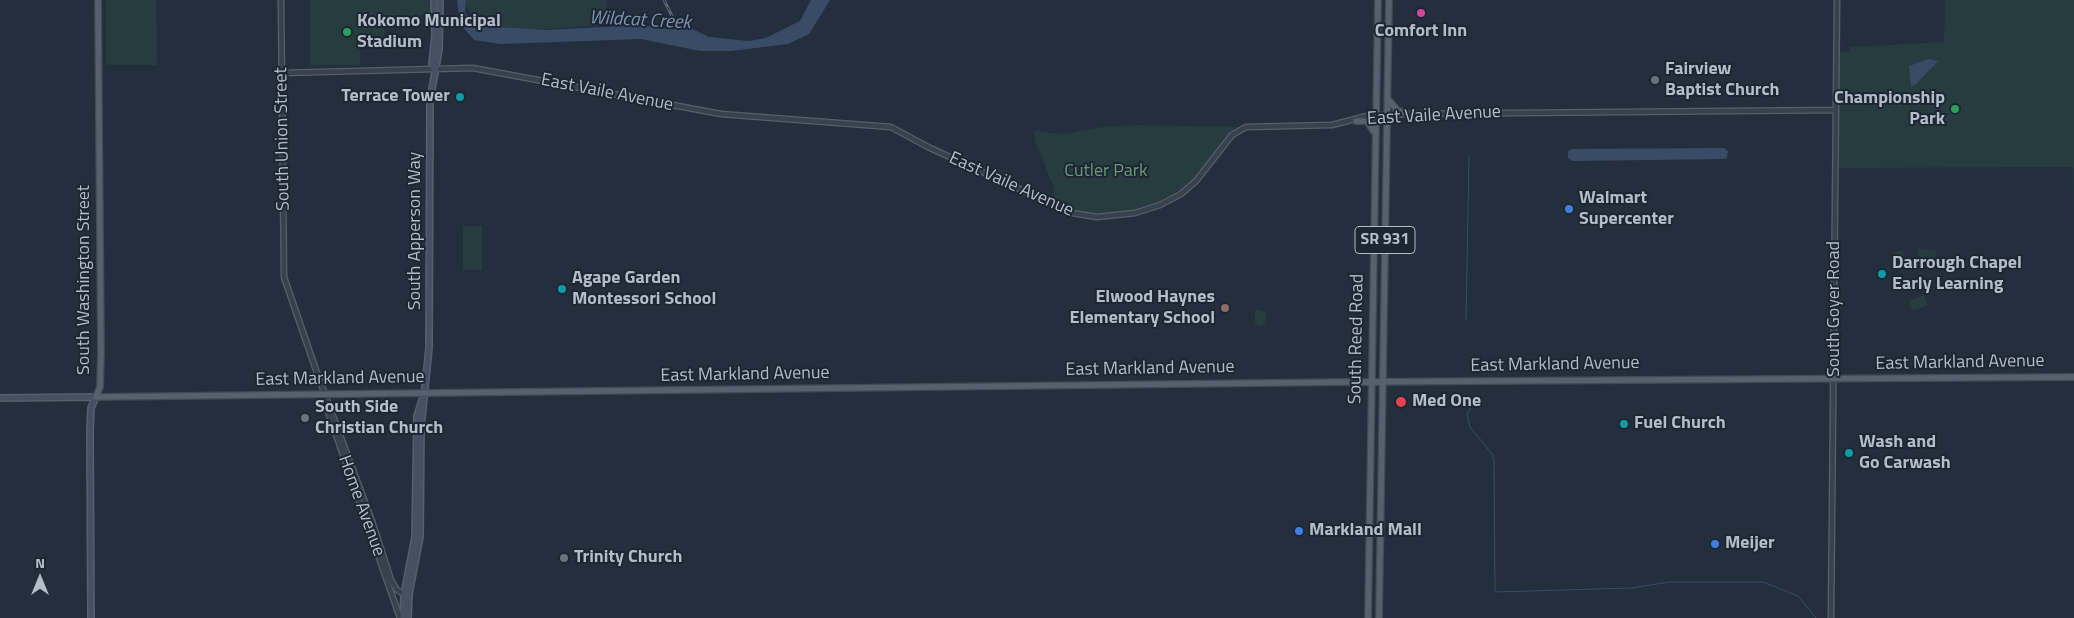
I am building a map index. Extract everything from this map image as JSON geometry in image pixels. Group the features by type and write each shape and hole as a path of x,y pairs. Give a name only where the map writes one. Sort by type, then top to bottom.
{"main road":[{"name":"South Washington Street","path":"91,618 90,431 91,408 100,388 101,353 98,0"},
{"name":"South Apperson Way","path":"434,0 435,36 432,64 434,69"},
{"name":"South Apperson Way","path":"402,618 415,537 417,416 424,393 429,348 430,100 440,43 440,0"},
{"name":"South Reed Road","path":"1368,618 1378,0"},
{"name":"South Reed Road","path":"1379,618 1389,0"},
{"path":"1388,99 1397,110 1408,114"},
{"path":"1356,121 1367,122 1371,125 1376,138"},
{"name":"East Markland Avenue","path":"96,397 1383,381 1835,380 2074,377"},
{"path":"0,398 96,397"},
{"name":"South Apperson Way","path":"406,597 408,618"}],"street":[{"name":"South Union Street","path":"281,0 284,277"},
{"name":"South Goyer Road","path":"1831,618 1835,380 1837,0"},
{"name":"East Vaile Avenue","path":"282,73 473,68 721,114 891,127 928,147 1024,192 1085,217 1135,213 1173,199 1189,189 1227,140 1241,129 1332,125 1376,115 1836,110"},
{"name":"Home Avenue","path":"284,277 372,521 391,580 396,589 406,597"},
{"name":"Home Avenue","path":"325,394 326,406 402,618"}],"green space":[{"path":"106,0 156,0 157,65 106,65"},
{"name":"Kokomo Municipal Stadium","path":"310,0 432,0 432,14 384,20 384,44 360,44 360,65 310,65"},
{"path":"462,0 607,0 605,25 507,32 479,25"},
{"name":"Championship Park","path":"1945,0 2074,0 2074,223 2073,167 1836,168 1836,52 1850,52 1850,47 1944,42"},
{"name":"Cutler Park","path":"1134,125 1246,127 1236,131 1196,181 1181,194 1135,213 1085,217 1054,206 1054,188 1035,141 1034,131 1064,134 1100,127"},
{"path":"463,226 482,226 482,270 463,270"},
{"path":"1918,249 1936,250 1936,269 1918,268"},
{"path":"1902,250 1906,261 1897,262 1893,253"},
{"path":"1914,259 1916,268 1908,269 1906,261"},
{"path":"1924,295 1928,305 1913,311 1909,301"},
{"path":"1257,309 1266,312 1266,320 1262,327 1255,324 1255,312"}],"water":[{"path":"457,0 466,0 465,12 472,21 481,26 547,30 641,25 666,29 690,28 709,37 749,41 766,38 800,21 811,0 830,0 809,34 788,44 731,51 700,51 641,39 500,44 474,40 460,24"},
{"path":"1929,59 1938,61 1915,85 1911,86 1909,66"},
{"path":"1724,148 1728,151 1727,158 1725,159 1572,161 1568,158 1568,151 1572,149"}],"waterway":[{"path":"1466,320 1469,156"},
{"path":"1471,407 1467,414 1470,427 1492,454 1494,461 1495,592 1632,588 1669,582 1763,582 1798,596 1816,618"}],"railway":[{"path":"664,0 677,26"}],"place":[{"name":"Comfort Inn","path":"1421,13"},
{"name":"Kokomo Municipal Stadium","path":"347,32"},
{"name":"Fairview Baptist Church","path":"1655,80"},
{"name":"Terrace Tower","path":"460,97"},
{"name":"Championship Park","path":"1955,109"},
{"name":"Walmart Supercenter","path":"1569,209"},
{"name":"Darrough Chapel Early Learning","path":"1882,274"},
{"name":"Agape Garden Montessori School","path":"562,289"},
{"name":"Elwood Haynes Elementary School","path":"1225,308"},
{"name":"Med One","path":"1401,402"},
{"name":"South Side Christian Church","path":"305,418"},
{"name":"Fuel Church","path":"1624,424"},
{"name":"Wash and Go Carwash","path":"1849,453"},
{"name":"Markland Mall","path":"1299,531"},
{"name":"Meijer","path":"1715,544"},
{"name":"Trinity Church","path":"564,558"}],"water label":[{"name":"Wildcat Creek","path":"640,21"}]}
